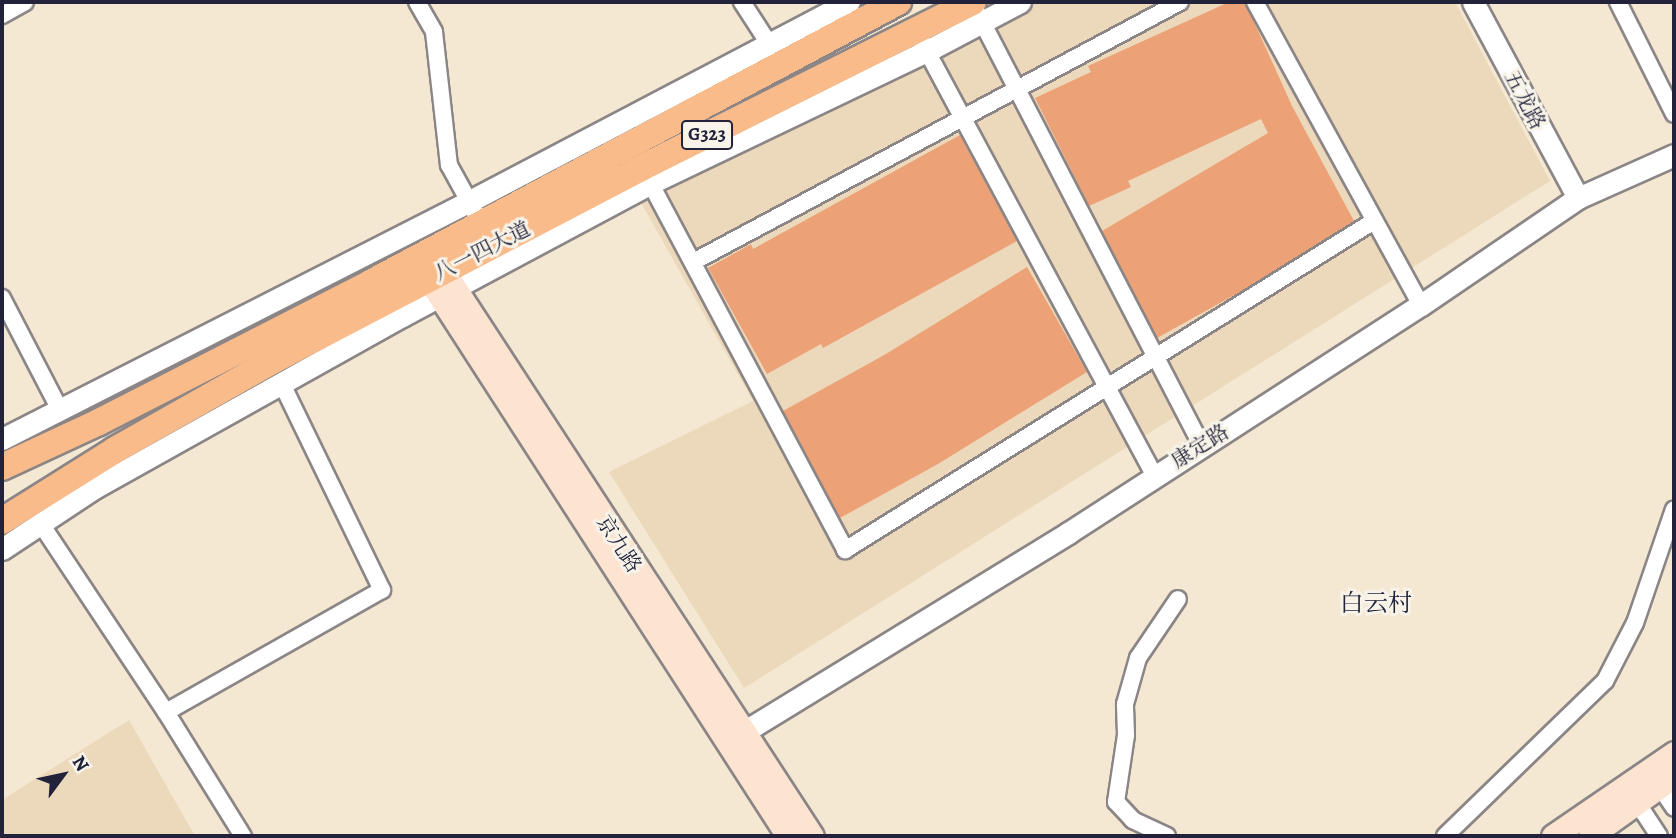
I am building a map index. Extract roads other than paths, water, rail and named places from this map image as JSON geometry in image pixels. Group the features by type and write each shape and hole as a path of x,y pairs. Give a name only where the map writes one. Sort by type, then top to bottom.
{"main road":[{"name":"八一四大道","path":"2,521 114,450 435,274 482,225 775,53 892,3"},
{"name":"八一四大道","path":"2,467 435,274 646,176 921,40 976,9"},
{"name":"京九路","path":"435,274 735,738 789,836"},
{"path":"2,474 99,422"},
{"path":"2,508 114,450"},
{"name":"京九路","path":"735,738 812,836"},
{"path":"1553,836 1660,777 1674,753"},
{"path":"1590,836 1630,793"}],"street":[{"path":"2,15 25,2"},
{"path":"417,2 434,32 449,165 482,225"},
{"path":"743,2 775,53"},
{"path":"2,439 468,202 775,53 849,2"},
{"path":"1020,2 976,9 1201,445"},
{"path":"692,262 1180,2"},
{"path":"1255,2 1421,306"},
{"name":"五龙路","path":"1473,2 1578,198"},
{"path":"1618,2 1674,114"},
{"path":"921,40 1154,475"},
{"name":"康定路","path":"735,738 1068,533 1154,475 1421,306 1578,198 1674,155"},
{"path":"646,176 845,550 1374,221"},
{"path":"2,549 94,488 282,384 435,274"},
{"path":"2,298 60,410"},
{"path":"166,712 382,590 282,384"},
{"path":"1445,836 1605,681 1635,623 1674,509"},
{"path":"41,524 166,712 243,836"},
{"path":"1167,836 1133,820 1116,802 1126,735 1125,704 1138,659 1178,600"},
{"path":"1660,777 1674,808"},
{"path":"1630,793 1659,836"}],"district":[{"name":"白云村","path":"1376,604"}]}
